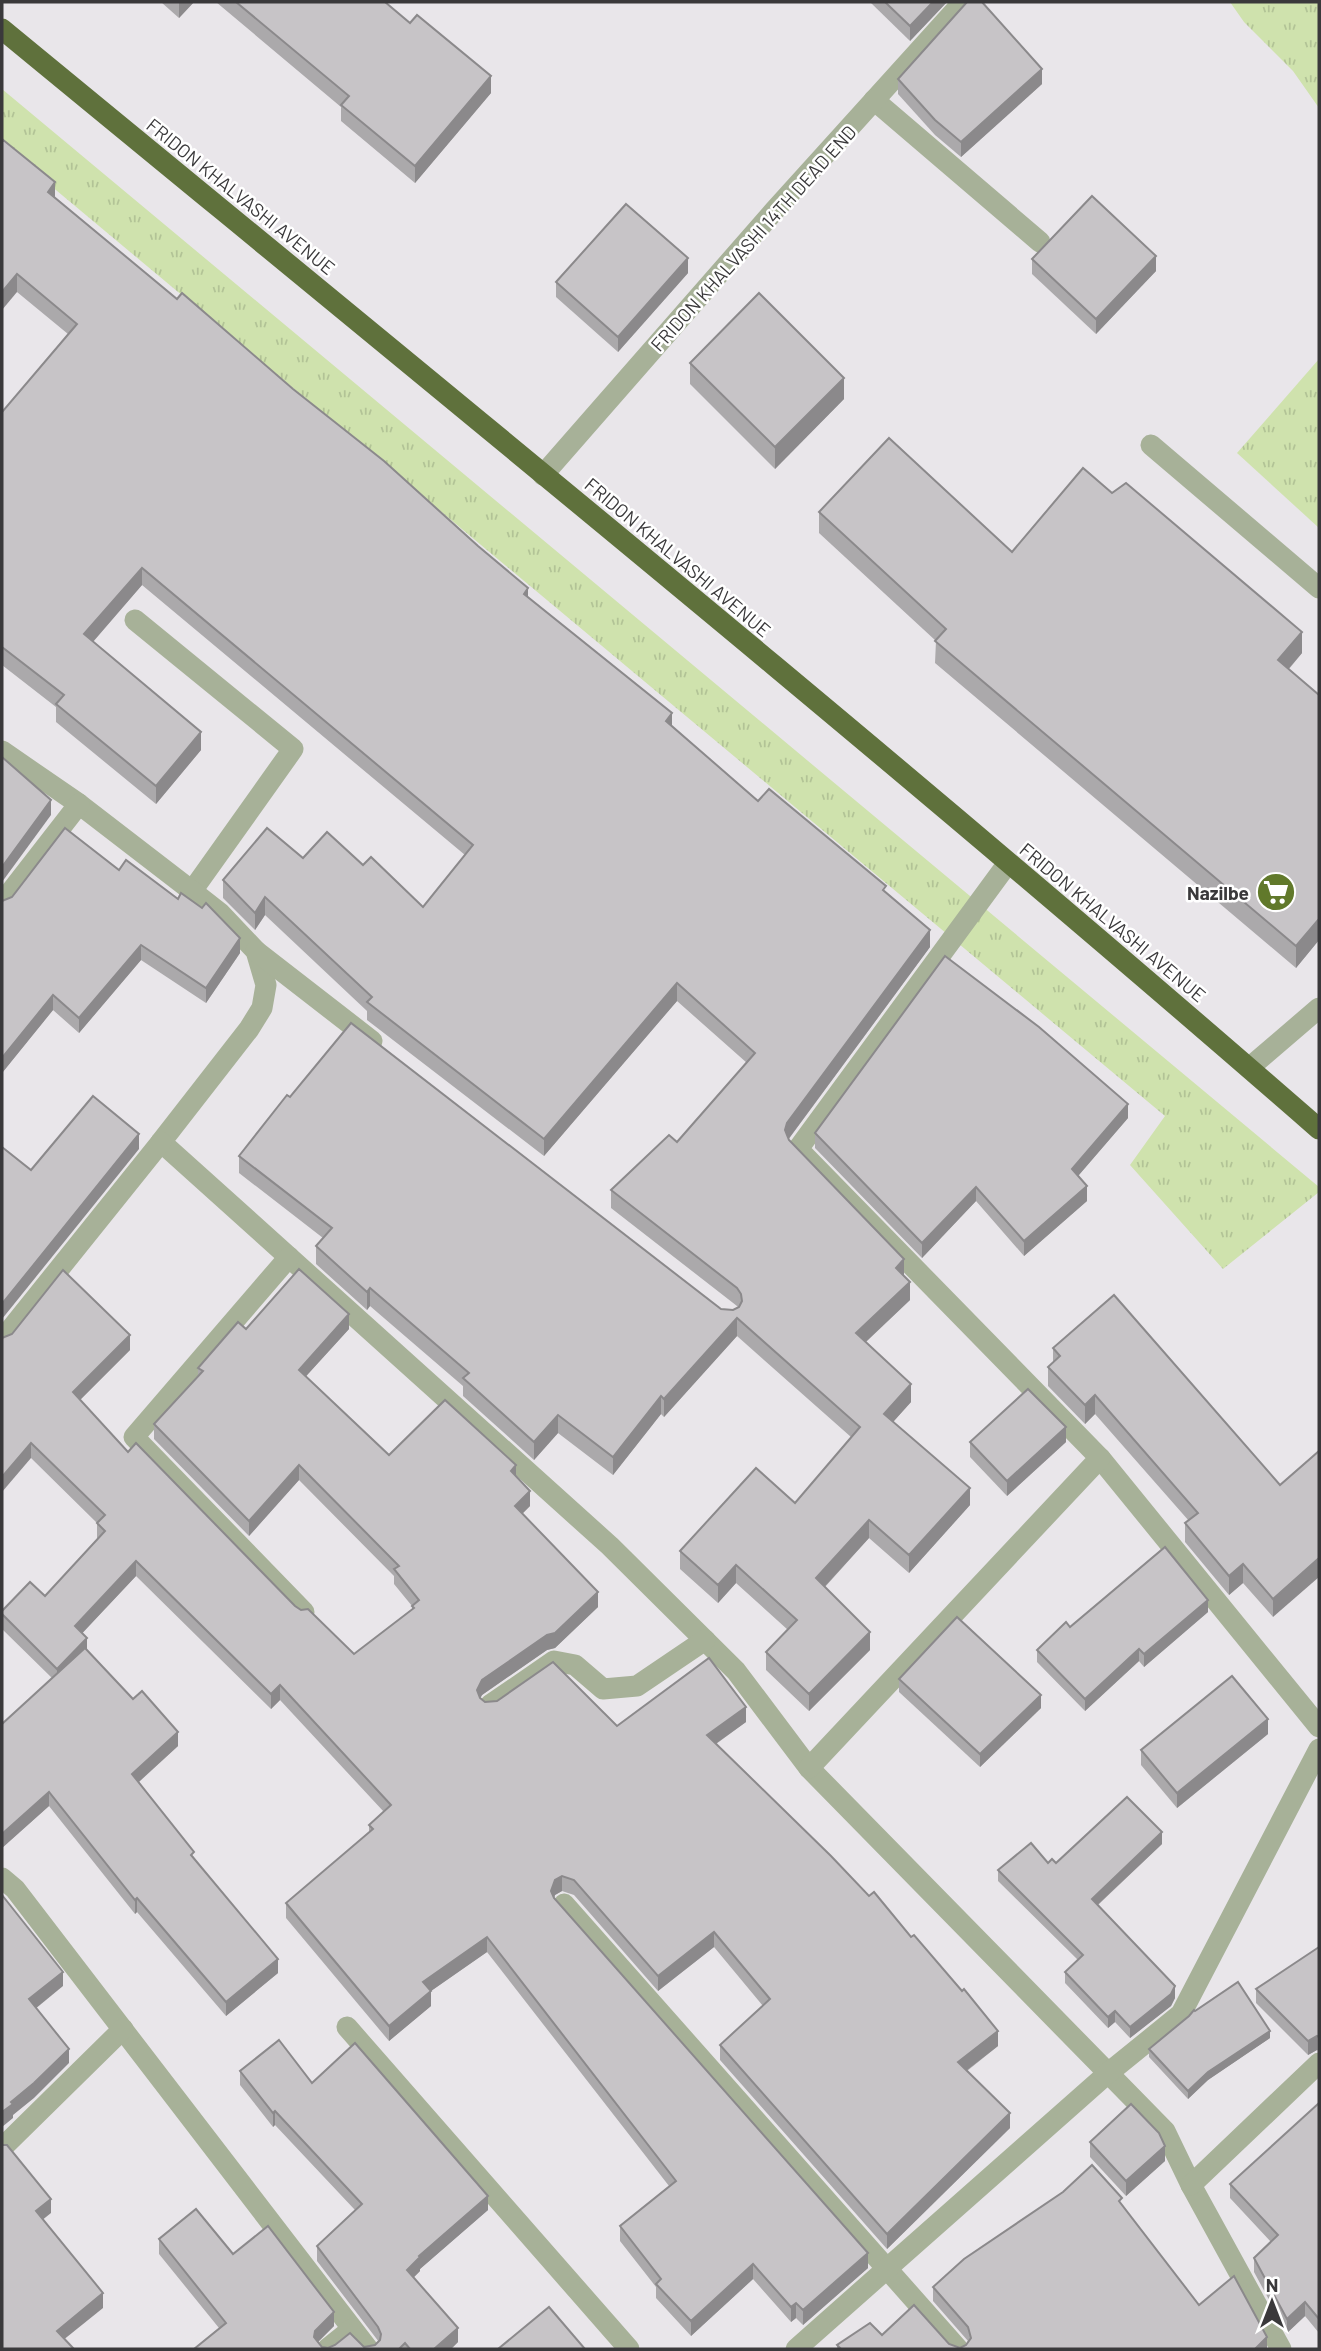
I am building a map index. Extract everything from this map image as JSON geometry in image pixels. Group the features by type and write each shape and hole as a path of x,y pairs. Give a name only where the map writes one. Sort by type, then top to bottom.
{"highway":[{"name":"FRIDON KHALVASHI AVENUE","path":"2,29 544,475 1008,863 1319,1129"}],"street":[{"name":"FRIDON KHALVASHI 14TH DEAD END","path":"544,475 963,2"},
{"path":"874,100 1040,242"},
{"path":"1151,445 1319,588"},
{"path":"135,620 293,749 192,891"},
{"path":"2,751 79,804 192,891 220,914 256,951 388,1053"},
{"path":"2,903 79,804"},
{"path":"1008,863 799,1149 1101,1458 1319,1727"},
{"path":"2,1340 249,1030 262,1008 266,985 256,951"},
{"path":"1249,1068 1319,1007"},
{"path":"161,1142 610,1546 736,1671 809,1768 1165,2131 1191,2185 1280,2349"},
{"path":"289,1257 134,1437 304,1612"},
{"path":"809,1768 1101,1458"},
{"path":"490,1705 554,1661 575,1665 603,1689 637,1686 705,1640"},
{"path":"796,2349 1108,2074 1181,2014 1319,1749"},
{"path":"6,1891 122,2029 369,2349"},
{"path":"565,1904 958,2349"},
{"path":"347,2026 629,2349"},
{"path":"3,2147 122,2029"},
{"path":"1191,2185 1319,2063"},
{"path":"327,2349 352,2329"}],"green space":[{"path":"1230,2 1319,2 1319,108 1293,71 1244,22"},
{"path":"2,89 1319,1187 1319,1192 1223,1269 1130,1165 1165,1116 2,145"},
{"path":"1319,359 1319,528 1237,453"}],"building":[{"path":"236,2 385,2 410,23 417,15 491,76 415,166 341,105 349,96"},
{"path":"885,2 933,2 910,26"},
{"path":"967,2 982,2 1042,69 961,142 935,120 898,79"},
{"path":"2,139 55,182 48,192 177,299 182,293 293,389 384,461 528,588 524,594 672,713 666,721 758,801 769,789 886,886 883,890 930,930 787,1123 785,1130 789,1140 904,1259 896,1268 910,1282 856,1333 911,1384 884,1414 970,1488 909,1555 869,1520 816,1578 870,1632 809,1694 766,1652 797,1620 736,1565 718,1585 680,1551 756,1468 795,1503 860,1427 737,1318 664,1399 661,1396 613,1457 558,1415 534,1442 463,1378 469,1373 370,1288 367,1292 316,1246 332,1228 239,1156 287,1095 290,1097 351,1023 721,1309 733,1310 739,1307 742,1301 737,1288 611,1190 669,1135 677,1142 755,1053 677,983 544,1139 367,1002 372,997 265,897 255,913 223,880 267,828 303,858 327,832 363,865 371,857 423,907 473,845 142,568 84,634 201,732 156,786 56,704 64,695 2,647 2,412 77,324 17,274 2,292"},
{"path":"1092,196 1156,256 1096,319 1032,259"},
{"path":"626,204 688,258 618,337 556,282"},
{"path":"759,293 844,378 775,447 690,363"},
{"path":"889,438 1012,552 1083,468 1112,493 1126,483 1302,632 1278,660 1319,695 1319,919 1296,946 935,641 946,629 819,512"},
{"path":"2,757 51,800 2,867"},
{"path":"65,828 119,870 126,860 178,899 181,893 202,908 206,903 240,938 206,988 141,945 79,1018 53,995 2,1058 2,901 12,897"},
{"path":"945,956 1039,1027 1128,1104 1072,1169 1087,1186 1024,1241 976,1187 922,1243 815,1133"},
{"path":"93,1096 139,1134 2,1304 2,1147 31,1170"},
{"path":"299,1269 349,1314 299,1370 389,1455 445,1400 516,1465 511,1471 530,1491 515,1506 598,1592 555,1633 547,1635 482,1680 477,1690 480,1698 485,1702 497,1701 553,1662 617,1726 709,1658 746,1707 707,1735 869,1896 874,1892 911,1937 914,1935 962,1991 964,1989 998,2031 958,2062 1010,2113 887,2234 720,2045 770,1999 714,1932 658,1976 574,1880 562,1876 555,1880 551,1891 554,1898 868,2253 803,2310 796,2303 791,2307 753,2264 691,2321 656,2284 661,2279 620,2226 676,2181 487,1937 423,1982 431,1991 389,2026 286,1903 373,1829 369,1825 391,1805 280,1685 271,1694 136,1561 75,1626 87,1638 57,1669 2,1614 30,1582 45,1596 105,1531 97,1523 105,1515 31,1443 2,1477 2,1338 12,1334 63,1270 130,1335 73,1392 128,1452 136,1443 295,1606 301,1610 308,1609 354,1654 414,1608 412,1606 419,1600 394,1569 399,1566 299,1465 249,1521 154,1424 203,1371 198,1368 238,1322 246,1329"},
{"path":"1114,1295 1280,1485 1319,1451 1319,1558 1273,1599 1243,1564 1229,1576 1185,1523 1198,1513 1095,1395 1085,1405 1048,1367 1060,1356 1053,1348"},
{"path":"1028,1389 1066,1427 1007,1481 970,1442"},
{"path":"1165,1547 1208,1600 1144,1654 1139,1649 1085,1699 1037,1650 1066,1622 1070,1627"},
{"path":"957,1617 1041,1695 980,1754 899,1679"},
{"path":"85,1648 133,1699 142,1691 178,1732 132,1774 194,1852 191,1855 278,1959 226,2002 137,1898 135,1900 49,1792 2,1834 2,1724"},
{"path":"1232,1676 1268,1719 1177,1793 1141,1750"},
{"path":"1127,1797 1162,1832 1092,1899 1175,1986 1171,1994 1130,2027 1115,2011 1108,2017 1065,1972 1083,1955 998,1870 1031,1843 1048,1863 1052,1859 1056,1863"},
{"path":"2,1895 63,1972 29,1999 69,2049 2,2112"},
{"path":"1319,1947 1319,2037 1308,2041 1256,1989"},
{"path":"1238,1982 1270,2031 1208,2072 1188,2091 1149,2049 1194,2010"},
{"path":"279,2040 312,2083 355,2043 488,2196 419,2256 407,2270 458,2328 434,2349 410,2349 405,2343 399,2349 194,2349 226,2323 159,2239 196,2209 233,2254 268,2226 334,2312 315,2331 314,2337 322,2347 335,2345 350,2333 364,2347 375,2345 380,2340 378,2327 317,2246 362,2204 275,2111 273,2113 240,2071"},
{"path":"1319,2103 1319,2319 1305,2302 1287,2319 1254,2258 1278,2235 1230,2184"},
{"path":"1131,2104 1159,2133 1165,2146 1126,2181 1090,2142"},
{"path":"2,2145 7,2145 51,2199 36,2211 103,2293 57,2331 74,2349 2,2349"},
{"path":"1092,2165 1122,2198 1119,2201 1199,2305 1234,2276 1267,2337 1255,2349 841,2349 837,2345 870,2323 882,2335 914,2305 949,2344 960,2348 966,2345 971,2338 968,2327 933,2287 964,2259 1063,2192"},
{"path":"549,2307 585,2349 498,2349"}],"place":[{"name":"Nazilbe","path":"1276,892"}]}
